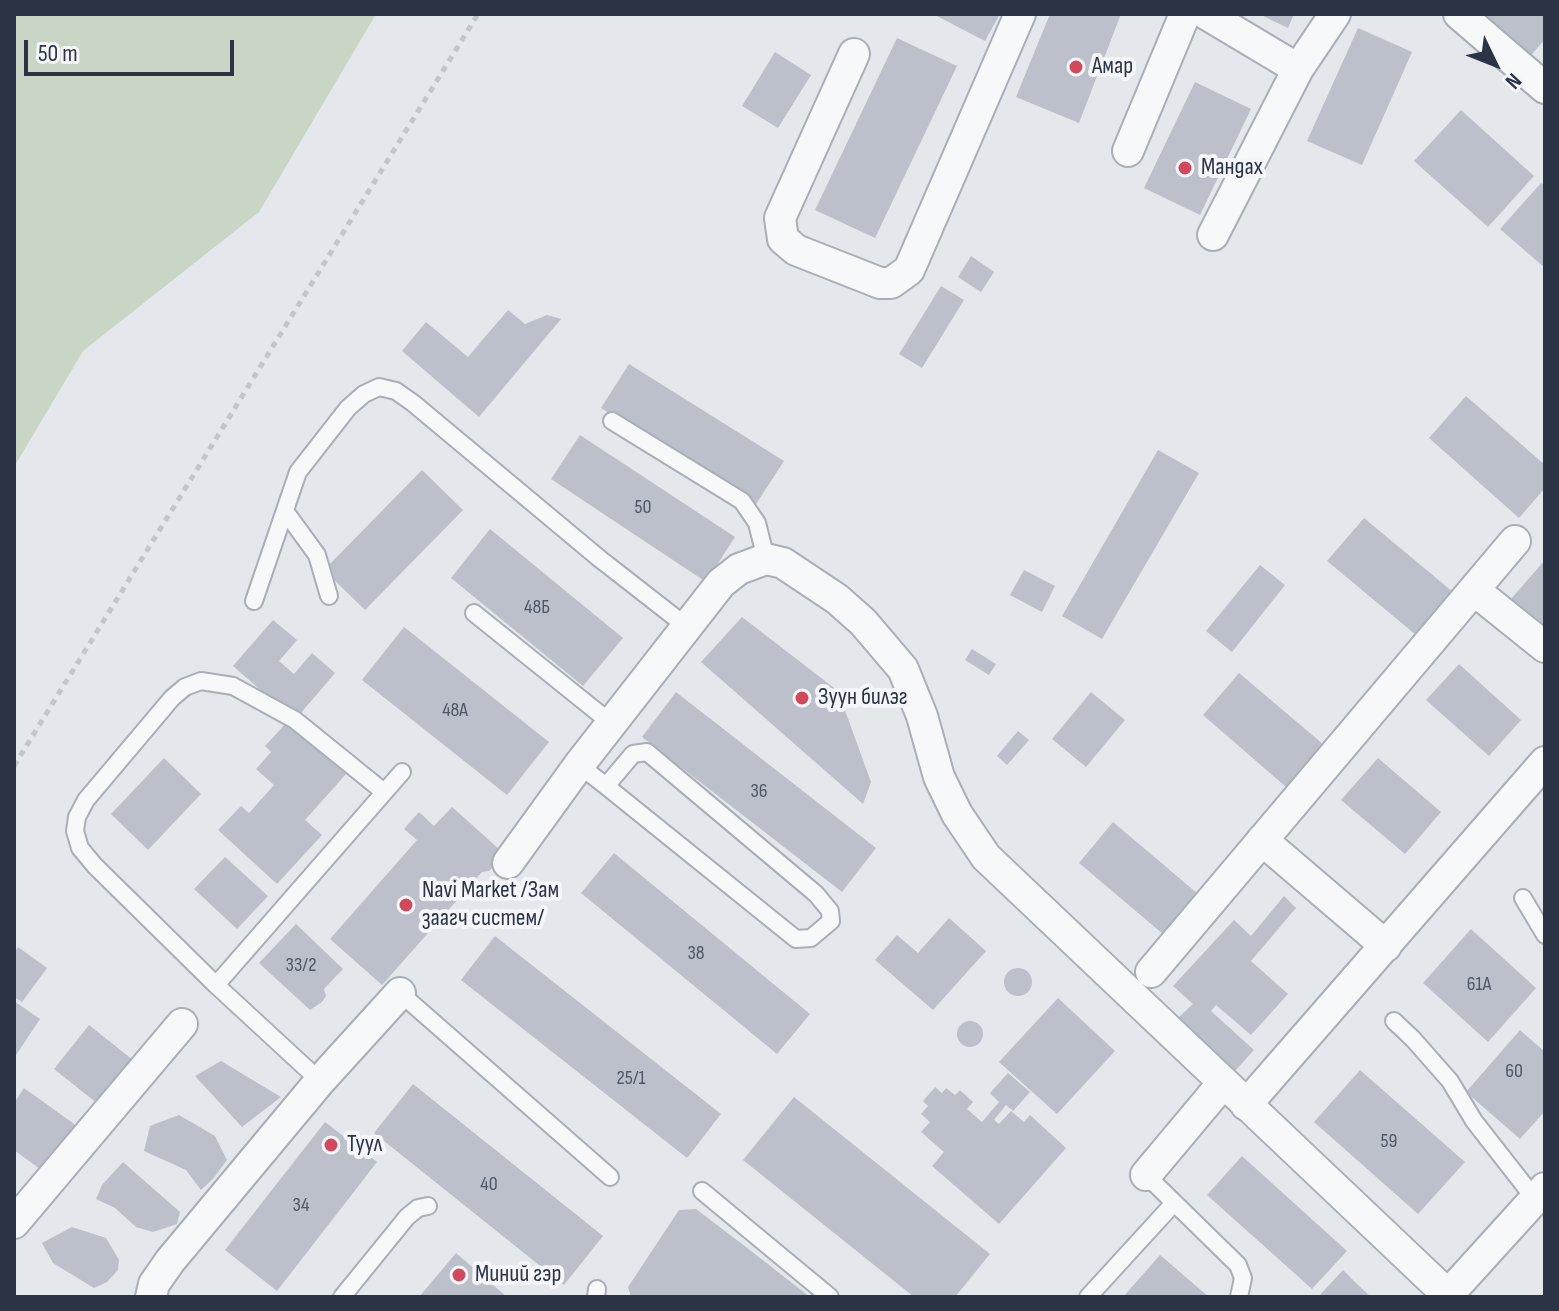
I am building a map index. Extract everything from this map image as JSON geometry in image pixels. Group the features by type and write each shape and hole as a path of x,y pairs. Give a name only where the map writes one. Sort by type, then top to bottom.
{"street":[{"path":"854,54 780,218 783,239 796,250 880,283 891,283 909,270 1020,14"},
{"path":"1128,151 1185,14"},
{"path":"1206,14 1298,69"},
{"path":"1213,235 1298,69 1335,14"},
{"path":"1459,14 1545,88"},
{"path":"1151,972 1515,541"},
{"path":"508,863 579,765 721,583 739,569 766,559 783,563 837,599 863,622 903,669 922,716 939,777 957,814 986,857 1447,1296 1540,1193"},
{"path":"1474,590 1545,647"},
{"path":"1246,1105 1545,762"},
{"path":"1262,840 1386,946"},
{"path":"151,1297 154,1284 170,1261 320,1081 400,993"},
{"path":"14,1223 182,1024"},
{"path":"1146,1175 1223,1083"}],"lane":[{"path":"254,601 298,472 348,408 364,394 379,387 396,391 686,626"},
{"path":"612,421 742,501 757,523 766,559"},
{"path":"285,511 317,555 329,596"},
{"path":"474,613 611,723"},
{"path":"320,1081 216,985 95,866 80,848 75,831 77,817 86,800 172,698 185,687 201,681 233,686 295,720 384,792"},
{"path":"579,765 796,939 811,938 831,921 830,911 816,894 647,752 633,754 606,786"},
{"path":"216,985 402,772"},
{"path":"1523,898 1545,935"},
{"path":"400,993 610,1177"},
{"path":"1394,1021 1450,1081 1474,1121 1540,1193"},
{"path":"1146,1175 1238,1265 1243,1278 1239,1297"},
{"path":"702,1191 830,1297"},
{"path":"1088,1297 1174,1203"},
{"path":"342,1297 407,1217 418,1208 428,1206"}],"path":[{"path":"14,766 478,14"}],"green space":[{"path":"14,14 376,14 259,212 83,351 14,467"}],"building":[{"path":"933,14 1000,14 985,41"},
{"path":"1050,14 1121,14 1079,123 1016,97"},
{"path":"1259,14 1294,14 1288,28"},
{"path":"1460,14 1545,14 1545,39 1522,66"},
{"path":"1358,28 1412,52 1362,165 1307,141"},
{"path":"897,38 957,66 875,238 815,210"},
{"path":"775,52 811,75 778,128 742,106"},
{"path":"1195,82 1251,109 1200,215 1144,188"},
{"path":"1461,110 1534,176 1488,227 1414,161"},
{"path":"1541,183 1545,186 1545,268 1500,229"},
{"path":"971,256 994,272 981,292 958,277"},
{"path":"941,286 964,300 922,368 899,354"},
{"path":"508,310 525,324 547,315 561,319 479,417 402,351 426,322 468,357"},
{"path":"629,364 784,461 756,504 601,408"},
{"path":"1466,396 1545,465 1545,488 1519,518 1429,438"},
{"path":"580,435 735,537 706,582 551,479"},
{"path":"1158,450 1199,473 1102,639 1062,616"},
{"path":"422,470 463,510 365,610 324,570"},
{"path":"1364,518 1459,597 1422,640 1327,561"},
{"path":"490,529 623,638 583,686 451,578"},
{"path":"1545,560 1545,628 1511,599"},
{"path":"1260,565 1285,585 1232,652 1206,631"},
{"path":"1024,570 1055,586 1042,612 1010,595"},
{"path":"742,617 838,691 871,782 863,804 701,662"},
{"path":"273,620 297,640 279,661 294,674 312,653 335,673 295,720 233,666"},
{"path":"404,627 549,742 507,795 362,680"},
{"path":"972,649 996,664 989,675 965,660"},
{"path":"1459,664 1521,720 1489,756 1426,700"},
{"path":"1239,673 1330,750 1293,793 1203,715"},
{"path":"676,692 876,848 842,892 642,737"},
{"path":"1091,692 1125,720 1086,767 1052,739"},
{"path":"288,721 346,774 305,820 322,835 277,884 218,830 241,806 249,813 274,785 256,769 271,752 265,746"},
{"path":"1018,731 1029,740 1007,765 997,756"},
{"path":"164,758 201,794 148,850 111,814"},
{"path":"1378,758 1441,812 1405,854 1341,800"},
{"name":"Navi Market /Зам заагч систем/","path":"452,807 499,849 500,859 489,871 482,872 382,985 330,939 417,840 404,829 419,812 434,826"},
{"path":"1113,822 1204,899 1170,940 1079,863"},
{"path":"614,853 810,1014 777,1054 581,893"},
{"path":"225,857 268,896 237,929 194,889"},
{"path":"1284,896 1296,908 1251,961 1288,994 1251,1035 1216,1005 1211,1011 1254,1050 1234,1072 1178,1018 1193,1004 1173,986 1234,920 1251,936"},
{"path":"949,918 986,951 933,1010 875,960 897,935 918,953"},
{"path":"296,924 343,969 324,989 326,996 322,1002 310,1010 259,963"},
{"path":"1471,929 1536,988 1488,1042 1423,983"},
{"path":"495,936 721,1114 687,1158 461,980"},
{"path":"18,947 47,968 22,1002 14,997 14,953"},
{"path":"1018,968 1028,972 1032,982 1028,992 1018,996 1008,992 1004,982 1008,972"},
{"path":"1058,998 1115,1051 1057,1114 999,1062"},
{"path":"14,1001 40,1019 14,1058"},
{"path":"970,1021 979,1025 983,1034 979,1043 970,1047 961,1043 957,1034 961,1025"},
{"path":"89,1025 138,1064 103,1108 54,1069"},
{"path":"1520,1030 1545,1052 1545,1111 1520,1139 1466,1092"},
{"path":"221,1061 281,1097 242,1127 195,1076"},
{"path":"1360,1070 1465,1162 1418,1214 1314,1122"},
{"path":"1008,1073 1030,1092 1013,1111 1006,1105 994,1120 999,1124 1011,1111 1024,1122 1030,1115 1066,1148 999,1224 932,1166 944,1152 921,1132 930,1122 921,1114 928,1106 923,1101 935,1087 942,1093 946,1088 955,1095 960,1090 973,1102 967,1109 982,1122 999,1102 990,1093"},
{"path":"413,1084 603,1236 564,1285 374,1133"},
{"path":"24,1088 77,1126 44,1172 14,1150 14,1103"},
{"path":"794,1097 990,1254 955,1297 914,1297 743,1160"},
{"path":"179,1115 215,1136 227,1160 201,1190 186,1170 144,1151 150,1126"},
{"path":"325,1122 377,1162 277,1291 225,1250"},
{"path":"1242,1156 1347,1251 1312,1289 1207,1195"},
{"path":"123,1162 180,1212 177,1224 153,1232 136,1227 115,1208 96,1199 102,1185"},
{"path":"696,1209 810,1297 631,1297 628,1287 679,1210"},
{"path":"72,1227 106,1238 119,1260 118,1270 107,1282 94,1288 53,1263 42,1243"},
{"name":"Миний гэр","path":"456,1253 507,1297 419,1297"},
{"path":"1160,1255 1209,1297 1123,1297"},
{"path":"1343,1270 1357,1284 1371,1297 1318,1297"}],"place":[{"name":"Амар","path":"1076,67"},
{"name":"Мандах","path":"1185,168"},
{"name":"Зуун билэг","path":"802,698"},
{"name":"Navi Market /Зам заагч систем/","path":"406,905"},
{"name":"Туул","path":"331,1145"},
{"name":"Миний гэр","path":"459,1275"}]}
